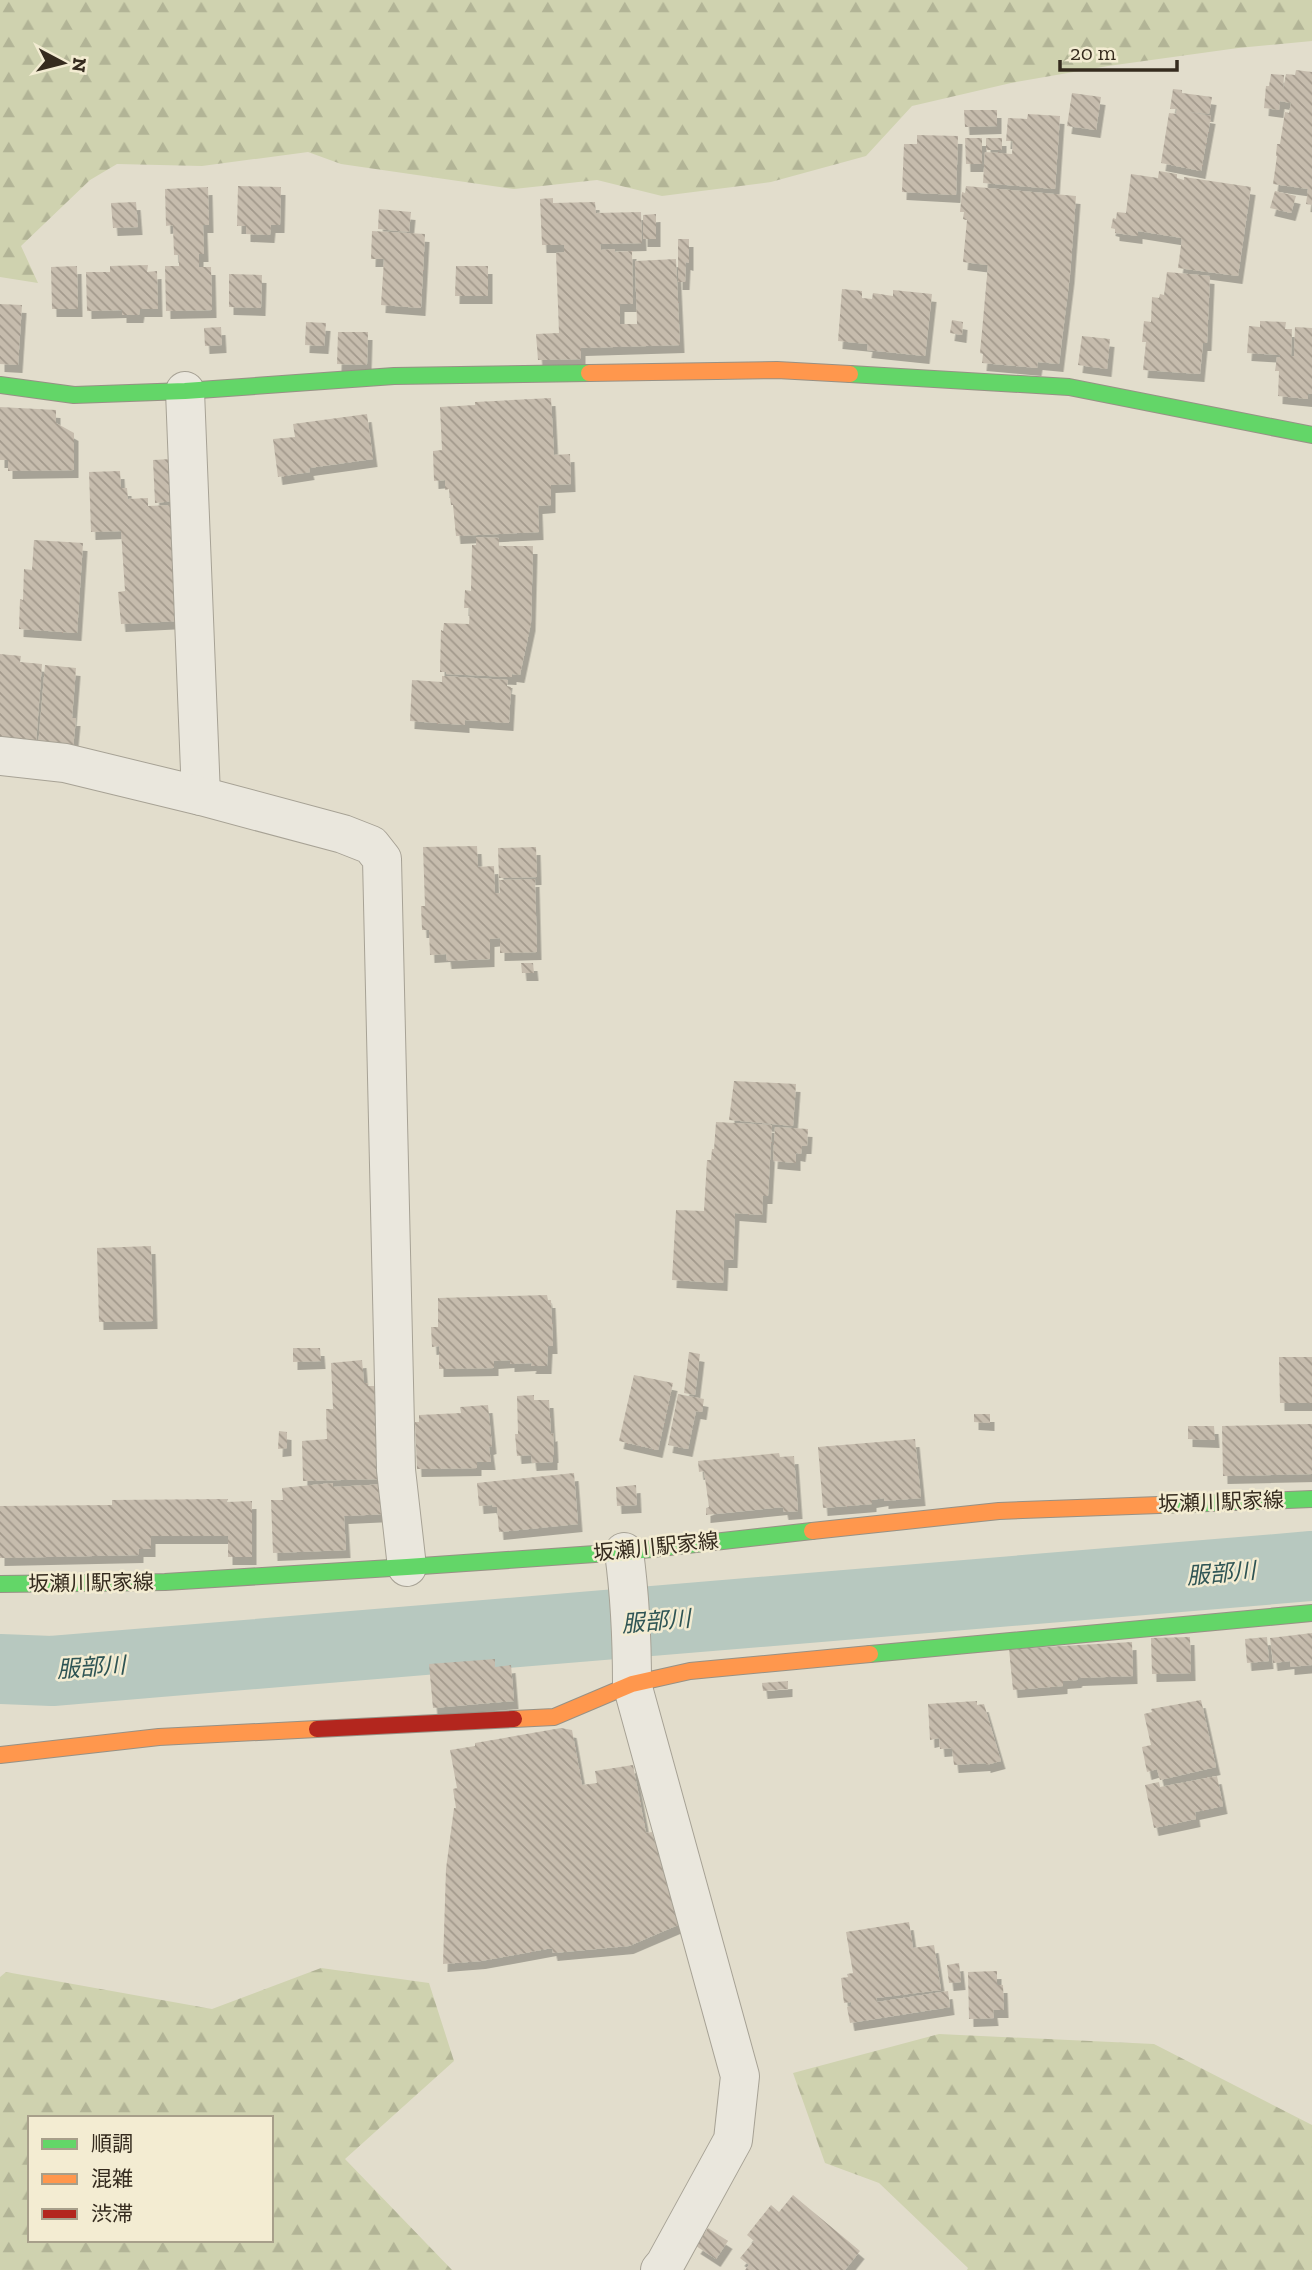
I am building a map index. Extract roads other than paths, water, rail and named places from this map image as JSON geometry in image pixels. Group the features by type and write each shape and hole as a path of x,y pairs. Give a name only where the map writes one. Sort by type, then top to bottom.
{"street":[{"path":"0,385 74,395 185,391 394,376 776,370 1069,387 1312,435"},
{"path":"185,391 201,796"},
{"path":"0,756 65,763 343,834 371,845 382,859 396,1469 407,1566"},
{"name":"坂瀬川駅家線","path":"0,1584 165,1582 407,1566 626,1566 999,1511 1312,1499"},
{"path":"626,1566 632,1668 740,2076 733,2140 660,2270"},
{"path":"0,1755 159,1737 554,1717 632,1668 690,1671 1312,1613"}],"waterway":[{"name":"服部川","path":"0,1669 52,1671 1312,1566"}]}
